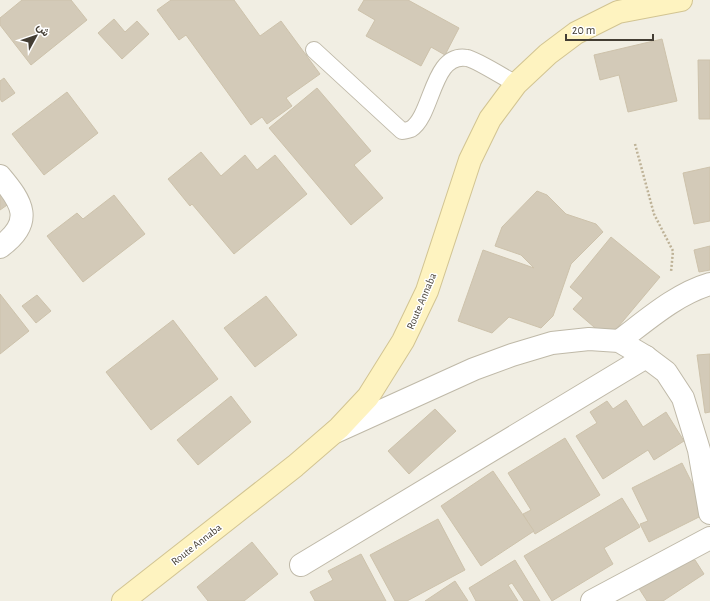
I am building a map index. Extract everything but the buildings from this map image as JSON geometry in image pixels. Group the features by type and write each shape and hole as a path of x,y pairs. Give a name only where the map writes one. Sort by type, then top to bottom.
{"main road":[{"name":"Route Annaba","path":"123,601 295,466 331,433 339,428 368,396 403,341 427,291 470,160 490,119 516,84 548,54 576,33 618,12 681,0"}],"street":[{"path":"0,176 17,196 23,211 19,227 0,247"},
{"path":"619,341 668,305 695,288 710,284"},
{"path":"331,433 474,369 512,355 552,343 589,339 619,341 646,357 666,372 684,398 698,450 710,513"},
{"path":"300,565 646,357"},
{"path":"592,601 710,538"}],"lane":[{"path":"314,50 402,131 410,129 419,121 442,68 456,59 467,58 516,84"}],"path":[{"path":"635,144 654,214 673,251 668,305"}]}
